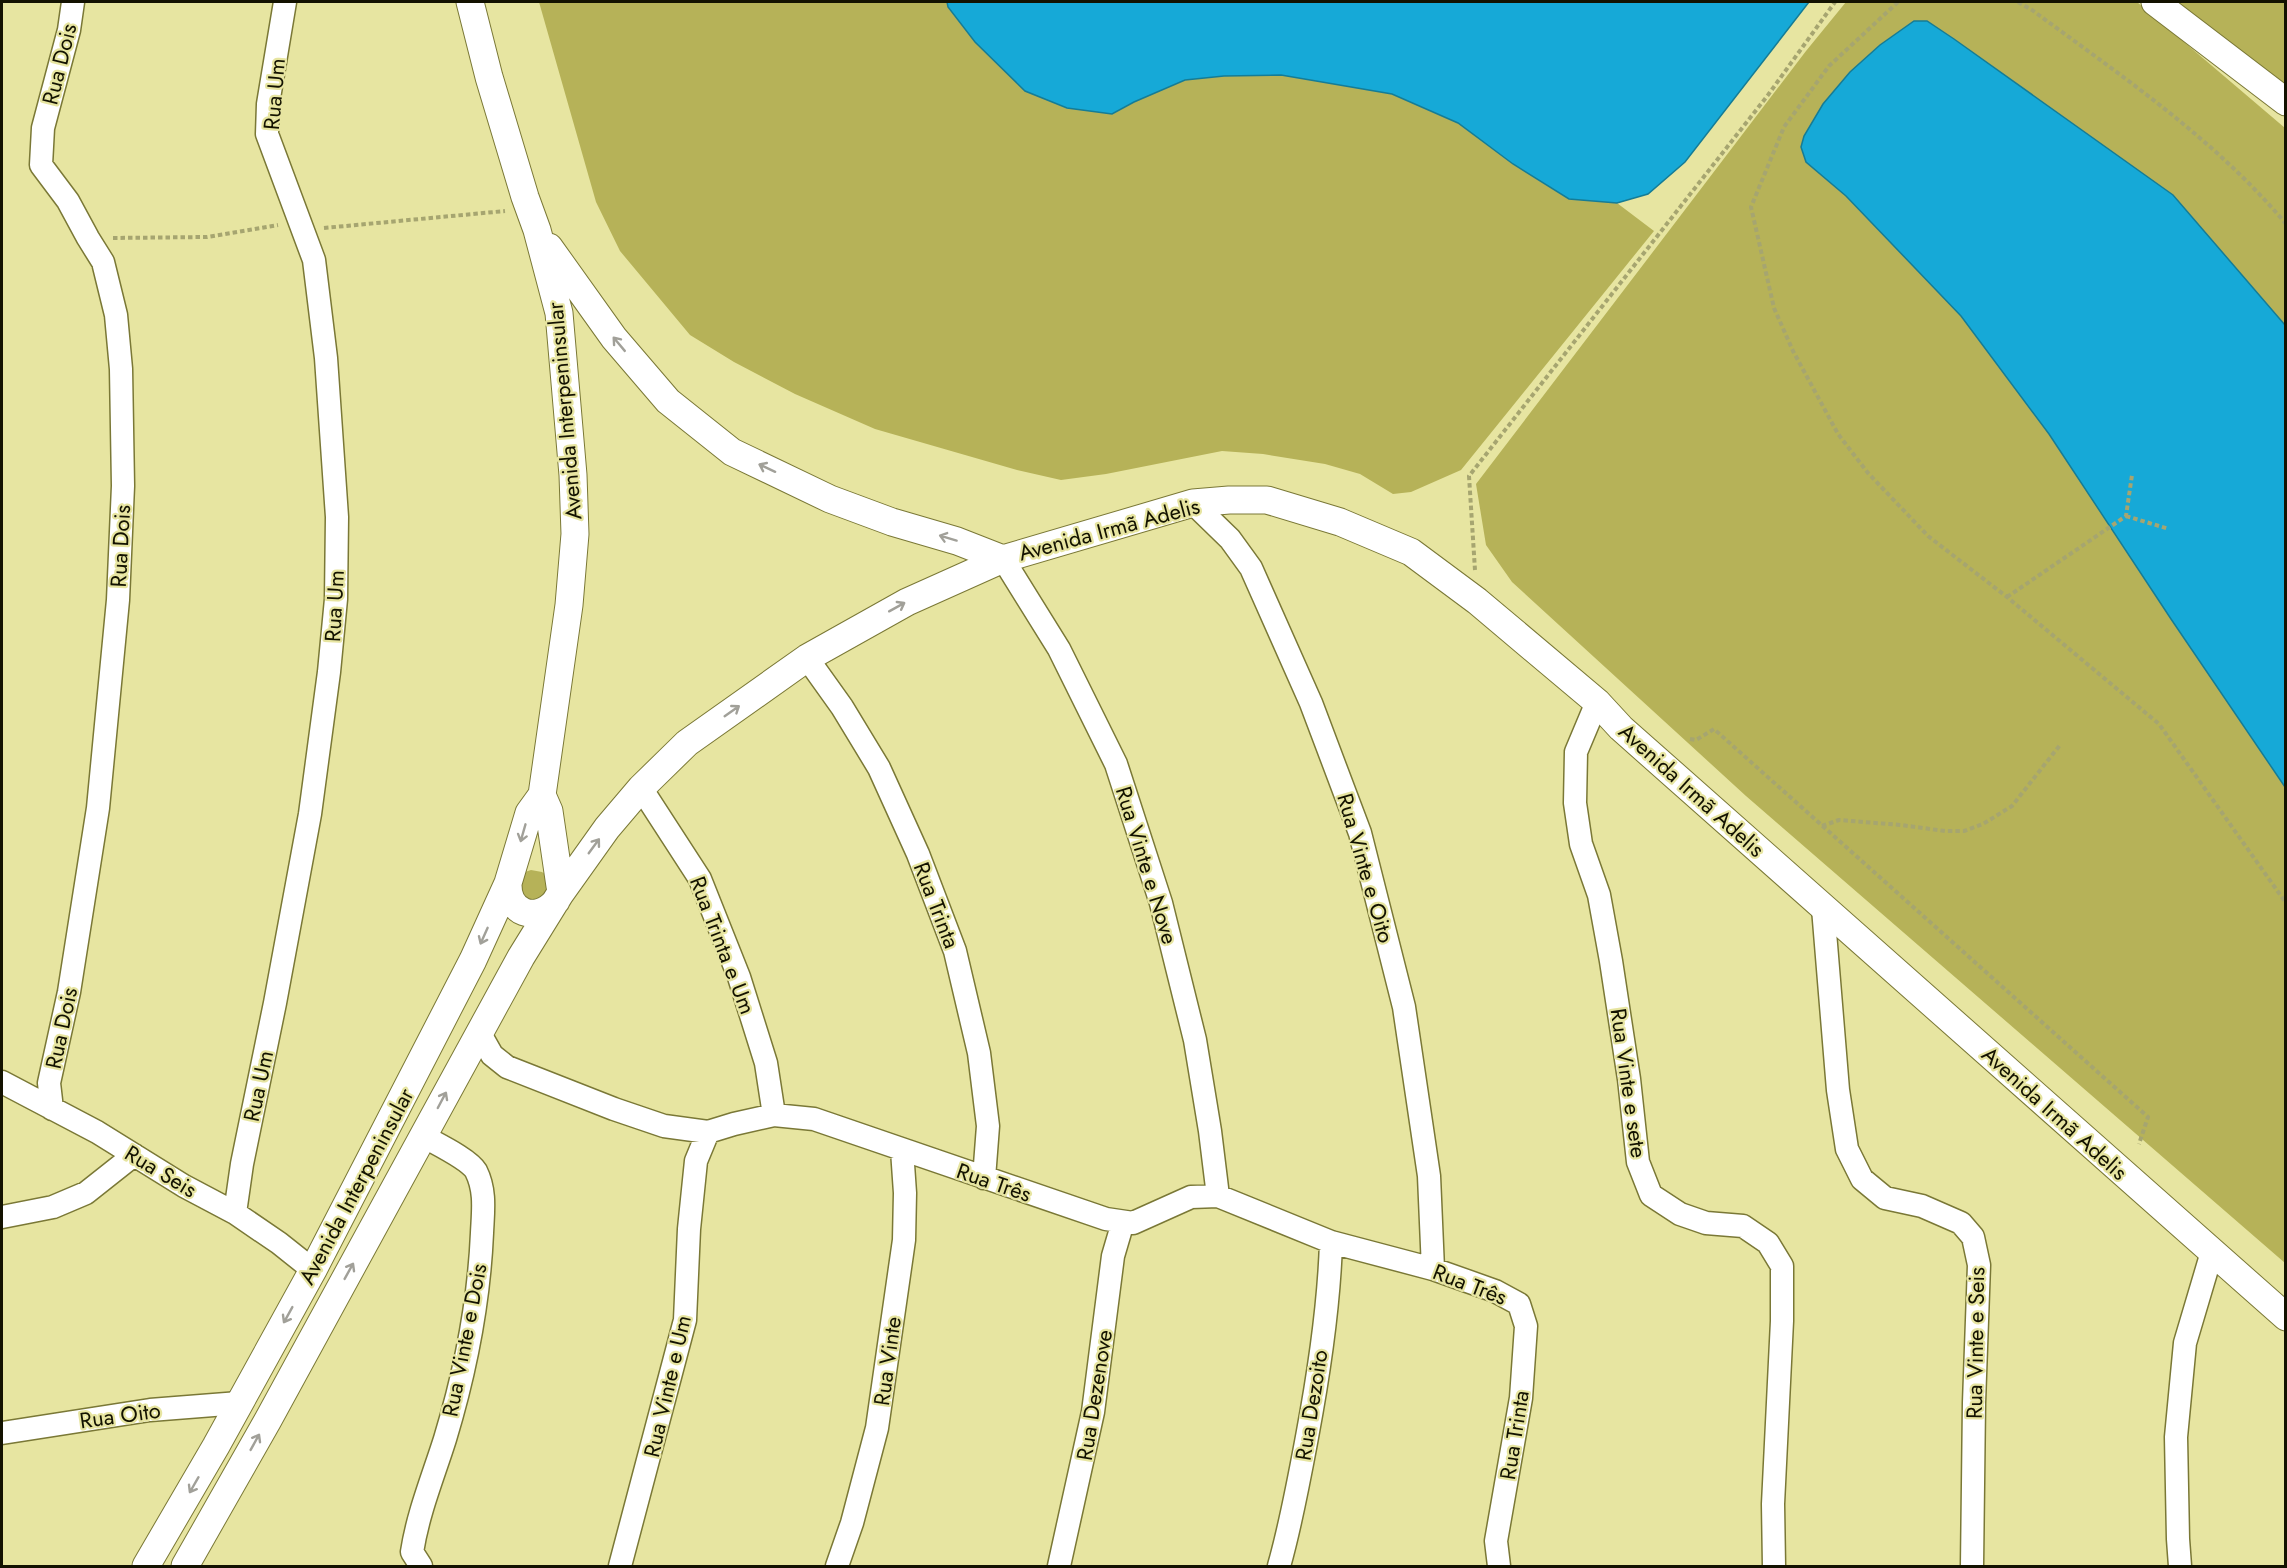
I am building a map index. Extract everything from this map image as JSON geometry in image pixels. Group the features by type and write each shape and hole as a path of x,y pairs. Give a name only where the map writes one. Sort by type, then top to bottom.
{"street":[{"name":"Rua Dois","path":"52,1109 49,1083 69,992 98,808 118,600 123,486 121,369 116,315 103,262 87,238 68,201 41,165 43,128 69,30 73,2"},
{"name":"Rua Um","path":"235,1213 242,1164 310,814 329,672 336,599 338,517 326,358 314,260 267,134 268,104 285,2"},
{"name":"Avenida Interpeninsular","path":"146,1566 313,1270 474,960 509,879 529,813 542,795 569,604 575,534 573,475 559,313 537,230 489,77 470,2"},
{"path":"2155,2 2286,102"},
{"name":"Avenida Irmã Adelis","path":"537,230 614,338 660,392 732,452 830,499 892,522 957,541 1003,559"},
{"name":"Avenida Irmã Adelis","path":"559,894 607,828 641,788 687,743 807,658 907,602 1003,559 1193,503 1267,500 1340,522 1410,552 1477,601 1597,702 1621,729 2286,1317"},
{"name":"Rua Vinte e Oito","path":"1193,503 1230,539 1251,568 1311,704 1360,832 1404,1007 1429,1176 1433,1269"},
{"name":"Rua Vinte e Nove","path":"1003,559 1059,649 1116,764 1161,903 1195,1040 1218,1196"},
{"name":"Rua Trinta","path":"807,658 842,707 879,768 918,854 955,951 980,1053 988,1126 984,1178"},
{"name":"Rua Vinte e sete","path":"1597,702 1576,752 1575,802 1581,844 1599,895 1611,961 1629,1079 1638,1162 1651,1195 1680,1214 1706,1222 1743,1226 1768,1243 1782,1266 1782,1321 1773,1504 1774,1566"},
{"name":"Rua Trinta e Um","path":"641,788 700,879 740,977 766,1063 774,1115"},
{"name":"Avenida Interpeninsular","path":"185,1566 479,1032 559,894 549,811 542,795"},
{"path":"540,862 554,871 559,894 542,913 524,912 517,908 511,900 508,892 509,879 523,864 540,862"},
{"name":"Rua Vinte e Seis","path":"1823,908 1838,1090 1847,1149 1862,1179 1885,1198 1922,1206 1960,1223 1973,1238 1979,1265 1972,1566"},
{"name":"Rua Três","path":"479,1032 492,1055 507,1067 664,1126 708,1132 774,1115 814,1119 1106,1219 1123,1222 1133,1223 1191,1197 1218,1196 1331,1242 1354,1246 1433,1269 1495,1290 1519,1304"},
{"name":"Rua Seis","path":"2,1082 97,1132 184,1186 235,1213 313,1270"},
{"name":"Rua Vinte e Um","path":"620,1566 685,1320 689,1229 696,1161 708,1132"},
{"name":"Rua Vinte e Dois","path":"421,1566 412,1552 416,1526 445,1437 474,1309 484,1191 474,1168 423,1136"},
{"name":"Rua Vinte","path":"837,1566 852,1523 878,1417 904,1240 905,1193 902,1150"},
{"path":"2,1217 53,1207 86,1193 134,1155"},
{"name":"Rua Dezenove","path":"1059,1566 1093,1412 1113,1256 1123,1222"},
{"name":"Rua Dezoito","path":"1279,1566 1291,1522 1315,1390 1330,1277 1331,1242"},
{"path":"2181,1566 2178,1539 2176,1437 2185,1343 2212,1252"},
{"name":"Rua Trinta","path":"1498,1566 1496,1541 1521,1398 1526,1326 1519,1304"},
{"name":"Rua Oito","path":"2,1433 150,1410 239,1403"}],"path":[{"path":"1477,601 1469,476 1768,95 1836,2"},
{"path":"1898,2 1829,66 1784,127 1750,207 1774,308 1807,380 1838,434 1868,473 1928,536 2007,597 2159,723 2286,903"},
{"path":"2018,2 2166,109 2262,195 2286,224"},
{"path":"87,238 207,237 275,224 303,230 506,210 506,200 525,197"},
{"path":"2007,597 2126,516 2132,475"},
{"path":"2126,516 2169,529"},
{"path":"1690,739 1696,740 1714,729 2148,1117 2139,1144"},
{"path":"1821,826 1839,820 1931,830 1964,831 1983,824 2012,806 2060,745"}],"shaded area":[{"path":"539,2 947,2 948,7 975,42 1112,114 1185,80 1224,76 1281,75 1392,94 1458,123 1513,164 1569,199 1617,203 1654,231 1461,470 1411,492 1393,494 1360,474 1325,464 1263,454 1222,451 1106,474 1061,480 1017,470 875,429 795,394 734,362 690,335 620,251 596,202"},
{"path":"1846,2 2137,2 2285,128 2285,1263 1746,796 1512,582 1486,545 1476,484 1806,51"},
{"path":"2163,2 2285,2 2285,110"},
{"path":"531,870 546,875 549,896 525,903 517,879"}],"water":[{"path":"947,2 1809,2 1685,162 1648,194 1617,203 1569,199 1513,164 1458,123 1392,94 1281,75 1224,76 1185,80 1112,114 1067,108 1025,91 975,42 948,7"},
{"path":"1914,21 1927,21 1954,39 2173,195 2285,325 2285,787 2049,434 1961,316 1846,196 1806,162 1801,147 1804,136 1823,104 1850,72 1880,45"}]}
